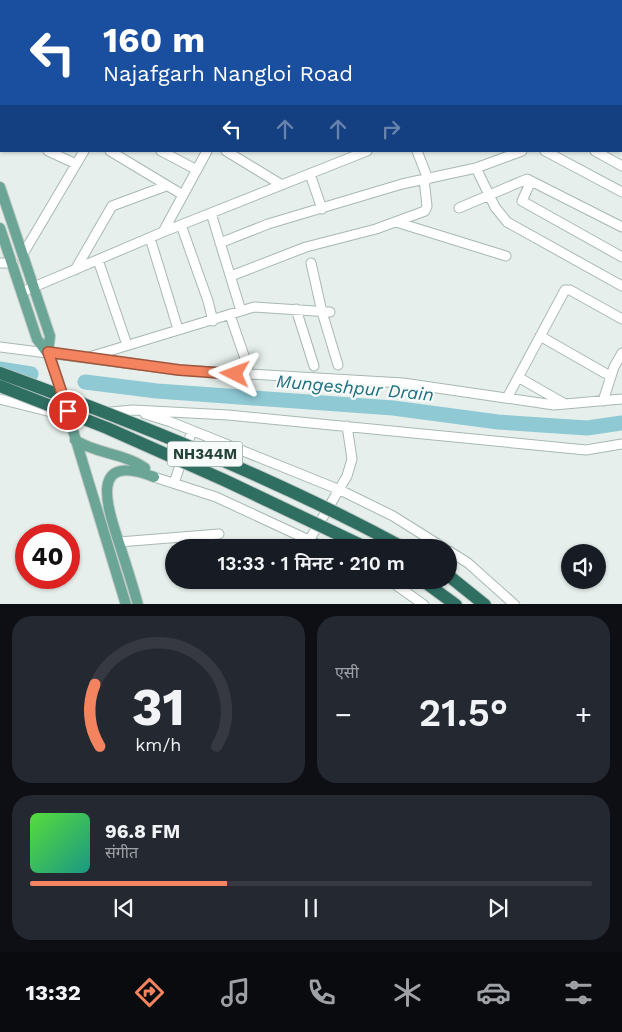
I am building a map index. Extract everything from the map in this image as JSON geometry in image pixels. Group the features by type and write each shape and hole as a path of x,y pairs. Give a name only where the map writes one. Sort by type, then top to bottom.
{"highway":[{"name":"NH344M","path":"0,373 114,415 208,455 351,519 388,539"},
{"name":"NH344M","path":"0,386 143,444 351,539"},
{"path":"457,582 485,604"},
{"path":"435,589 456,604"}],"main road":[{"path":"0,187 50,336 48,352"},
{"path":"0,228 37,339 48,352 69,414 75,440 126,604"},
{"path":"75,440 86,448 144,466 154,476"},
{"path":"138,604 107,505 106,492 109,479 114,473 130,469 154,476"}],"street":[{"path":"50,152 76,164"},
{"path":"23,254 83,152"},
{"path":"112,152 183,195"},
{"path":"163,152 197,170"},
{"path":"163,232 206,152"},
{"path":"228,152 282,185"},
{"path":"22,292 163,232 365,152"},
{"path":"231,276 306,247 396,222 426,209 426,179 417,152"},
{"path":"220,243 268,224 426,179 476,168 519,152"},
{"path":"547,152 622,192"},
{"path":"597,152 622,166"},
{"path":"476,168 502,216 515,228 622,286"},
{"path":"310,174 322,209"},
{"path":"459,208 526,179 622,227"},
{"path":"531,181 522,201 622,256"},
{"path":"75,270 112,206 166,186"},
{"path":"211,213 241,311"},
{"path":"396,222 506,256"},
{"path":"181,225 213,320"},
{"path":"150,238 178,329"},
{"path":"98,260 127,345"},
{"path":"310,262 326,312 338,365"},
{"path":"0,264 13,264"},
{"path":"507,398 563,292 567,289 622,319"},
{"path":"85,358 178,329 263,306 326,312"},
{"path":"296,309 314,366"},
{"path":"230,315 248,367"},
{"path":"540,336 610,376"},
{"path":"0,346 179,370 402,383 554,405 622,399"},
{"path":"602,401 610,376 622,353"},
{"path":"518,376 564,404"},
{"path":"0,399 69,414 133,410 293,420 586,450 622,444"},
{"path":"133,410 192,430 340,490 393,516 430,539"},
{"path":"154,476 216,498 310,539 340,490 352,459 347,426"},
{"path":"174,483 192,430"},
{"path":"119,542 219,534"},
{"path":"457,556 468,563 515,604"},
{"path":"402,589 424,604"}],"waterway":[{"name":"Mungeshpur Drain","path":"0,369 31,374"},
{"name":"Mungeshpur Drain","path":"85,382 157,391 393,408 498,422 587,428 622,423"}],"route":[{"path":"68,411 48,352 179,370 235,374"}]}
